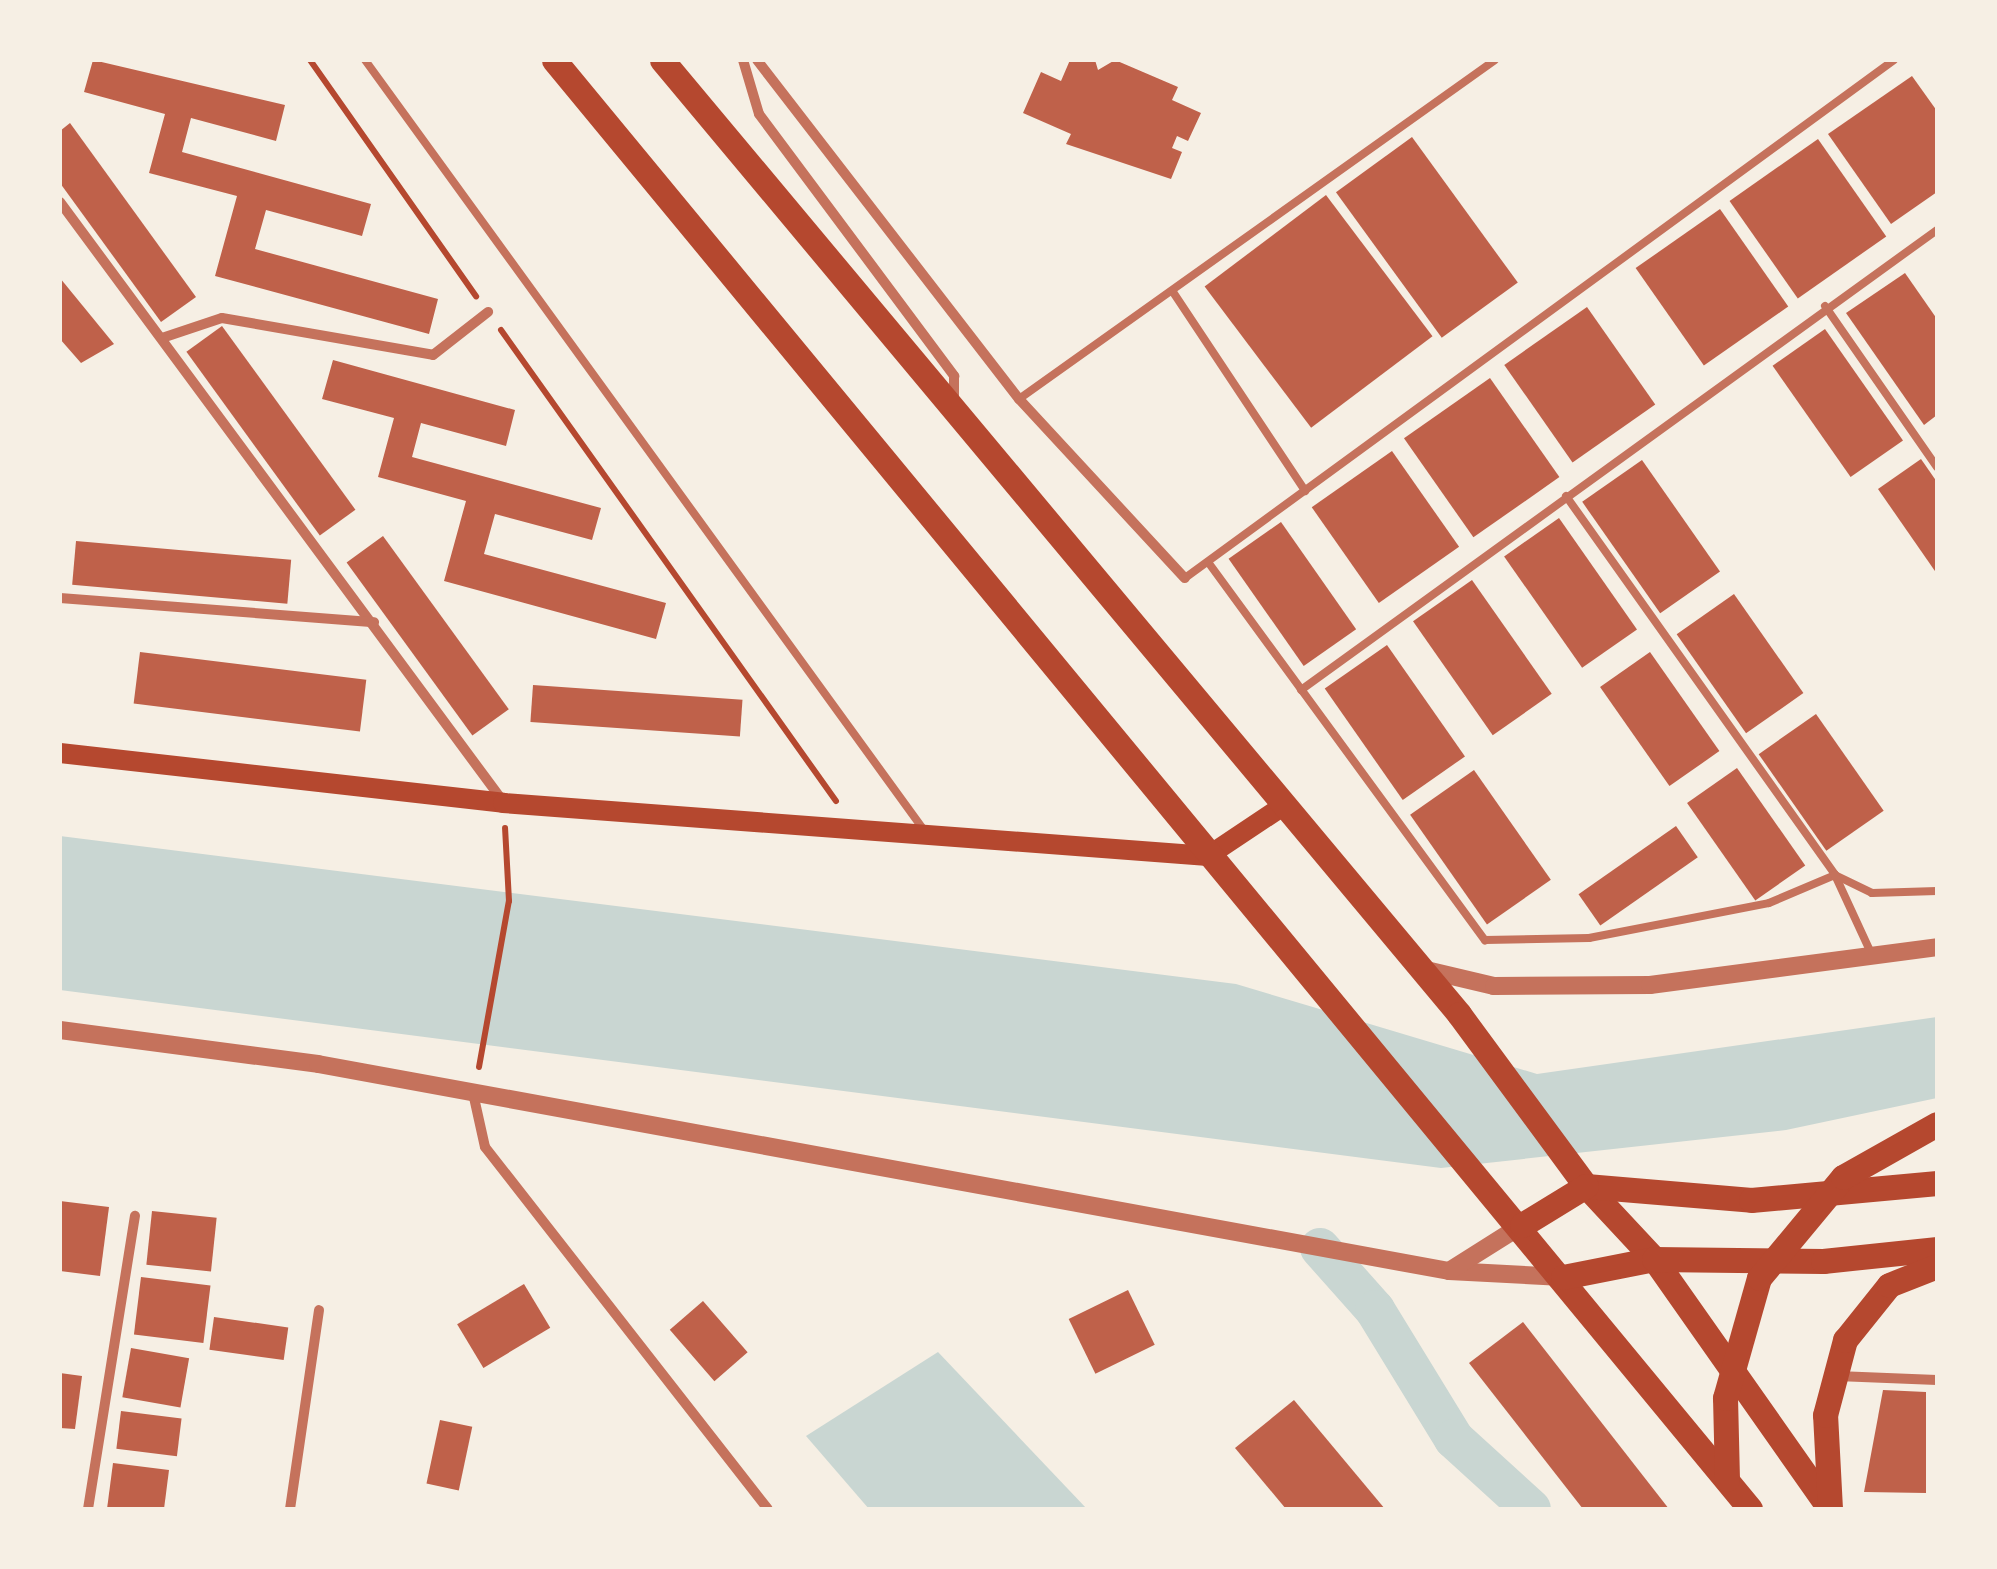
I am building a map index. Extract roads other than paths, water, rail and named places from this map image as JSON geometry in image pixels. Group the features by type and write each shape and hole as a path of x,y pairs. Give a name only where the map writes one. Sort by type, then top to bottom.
{"main road":[{"path":"554,60 1208,856 1485,1177 1750,1509"},
{"path":"662,60 1459,1014 1586,1186 1654,1259 1830,1509"},
{"path":"60,753 503,802 1208,856 1284,806"},
{"path":"1731,1509 1725,1398 1760,1278 1843,1177 1937,1124"},
{"path":"1522,1225 1586,1186 1751,1200 1937,1183"},
{"path":"1563,1278 1654,1259 1822,1261 1937,1249"},
{"path":"1830,1509 1826,1415 1836,1376 1862,1311 1889,1286 1937,1266"}],"street":[{"path":"743,60 759,114 954,376 955,414"},
{"path":"757,60 1019,399 1185,578"},
{"path":"60,202 374,622 503,802"},
{"path":"162,338 222,318 433,355 488,312"},
{"path":"60,598 374,622"},
{"path":"1421,969 1551,988 1872,958 1937,947"},
{"path":"60,1030 473,1093 1448,1271 1563,1278"},
{"path":"473,1093 485,1147 768,1509"},
{"path":"88,1509 134,1216"},
{"path":"1448,1271 1522,1225"},
{"path":"290,1509 319,1310"},
{"path":"1836,1376 1937,1380"}],"lane":[{"path":"365,60 928,836"},
{"path":"1019,399 1494,60"},
{"path":"1185,578 1894,60"},
{"path":"1301,690 1826,306 1937,230"},
{"path":"1173,292 1305,491"},
{"path":"1826,306 1937,467"},
{"path":"1566,496 1835,876 1872,958"},
{"path":"1208,562 1485,940 1588,938 1769,902 1835,876 1872,893 1937,891"}],"waterway":[{"path":"1320,1248 1375,1310 1454,1439 1531,1509"}]}
